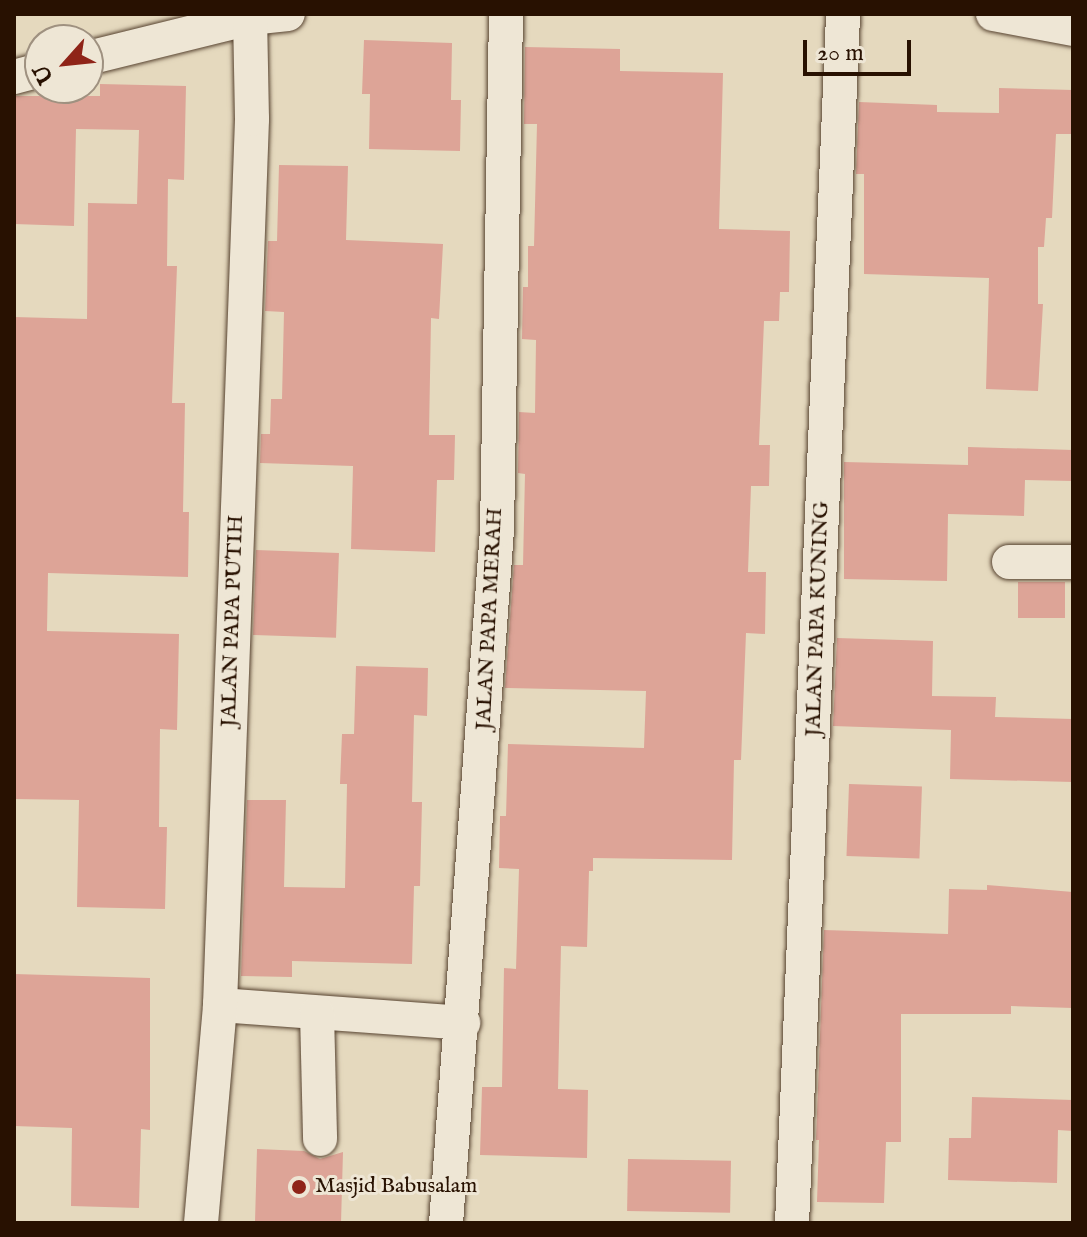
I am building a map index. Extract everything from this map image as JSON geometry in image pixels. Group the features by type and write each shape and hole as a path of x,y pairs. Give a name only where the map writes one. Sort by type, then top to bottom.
{"street":[{"path":"104,54 250,18 288,14"},
{"name":"JALAN PAPA MERAH","path":"446,1223 497,530 506,14"},
{"name":"JALAN PAPA KUNING","path":"792,1223 843,14"},
{"path":"993,14 1073,29"},
{"name":"JALAN PAPA PUTIH","path":"201,1223 220,1005 252,119 250,18"},
{"path":"1009,562 1073,562"},
{"path":"220,1005 463,1023"},
{"path":"317,1013 320,1139"}],"building":[{"path":"364,40 452,43 451,100 461,100 460,151 369,149 370,94 362,94"},
{"path":"525,47 620,49 620,71 723,73 719,229 790,231 789,292 780,292 779,321 764,321 759,445 770,445 769,486 751,486 748,572 766,572 765,634 746,633 741,760 734,760 732,860 593,858 593,871 589,871 587,947 561,946 558,1089 588,1090 587,1158 480,1155 482,1087 502,1087 504,968 516,969 519,869 499,868 500,816 506,816 508,744 644,748 646,691 505,688 514,565 523,565 525,474 518,473 519,412 535,413 536,340 522,339 523,287 528,287 528,246 534,246 537,124 524,124"},
{"path":"104,84 186,86 184,180 168,179 167,266 177,266 172,403 185,403 183,512 189,512 188,577 48,573 47,631 179,634 177,730 160,729 159,827 167,827 165,909 77,907 79,800 14,799 14,317 87,319 88,203 137,204 139,130 76,129 74,226 14,224 14,96 24,96 24,104 104,104"},
{"path":"999,88 1073,90 1073,134 1056,134 1052,218 1046,218 1044,247 1038,247 1038,304 1043,304 1038,391 986,389 989,278 864,274 864,174 856,174 859,102 937,105 937,112 999,113"},
{"path":"279,165 348,166 346,240 443,244 439,319 431,318 429,435 455,435 454,480 437,480 435,552 351,549 353,466 260,463 261,434 270,434 271,399 282,399 284,312 265,311 268,241 277,241"},
{"path":"968,447 1073,450 1073,481 1025,480 1024,516 948,514 947,581 844,579 844,462 968,465"},
{"path":"256,550 339,553 336,638 253,635"},
{"path":"1018,582 1065,582 1065,618 1018,618"},
{"path":"837,638 933,641 932,696 996,697 995,717 1073,719 1073,782 950,779 951,730 833,726"},
{"path":"356,666 428,668 427,716 414,715 412,802 422,802 420,886 414,886 412,964 292,961 292,977 241,976 247,800 286,800 284,887 345,888 347,784 340,784 342,734 354,734"},
{"path":"849,784 922,787 919,859 846,856"},
{"path":"987,885 1073,892 1073,1008 1011,1006 1011,1014 901,1014 901,1142 886,1142 884,1203 817,1202 819,1140 816,1140 824,930 948,934 949,889 987,890"},
{"path":"14,974 150,978 150,1130 141,1129 139,1208 71,1206 72,1128 14,1126"},
{"path":"972,1097 1073,1100 1073,1131 1058,1130 1057,1183 948,1180 949,1138 971,1138"},
{"name":"Masjid Babusalam","path":"257,1149 304,1151 320,1159 343,1152 341,1223 255,1222"},
{"path":"628,1159 731,1161 730,1213 627,1211"}],"place":[{"name":"Masjid Babusalam","path":"299,1187"}]}
